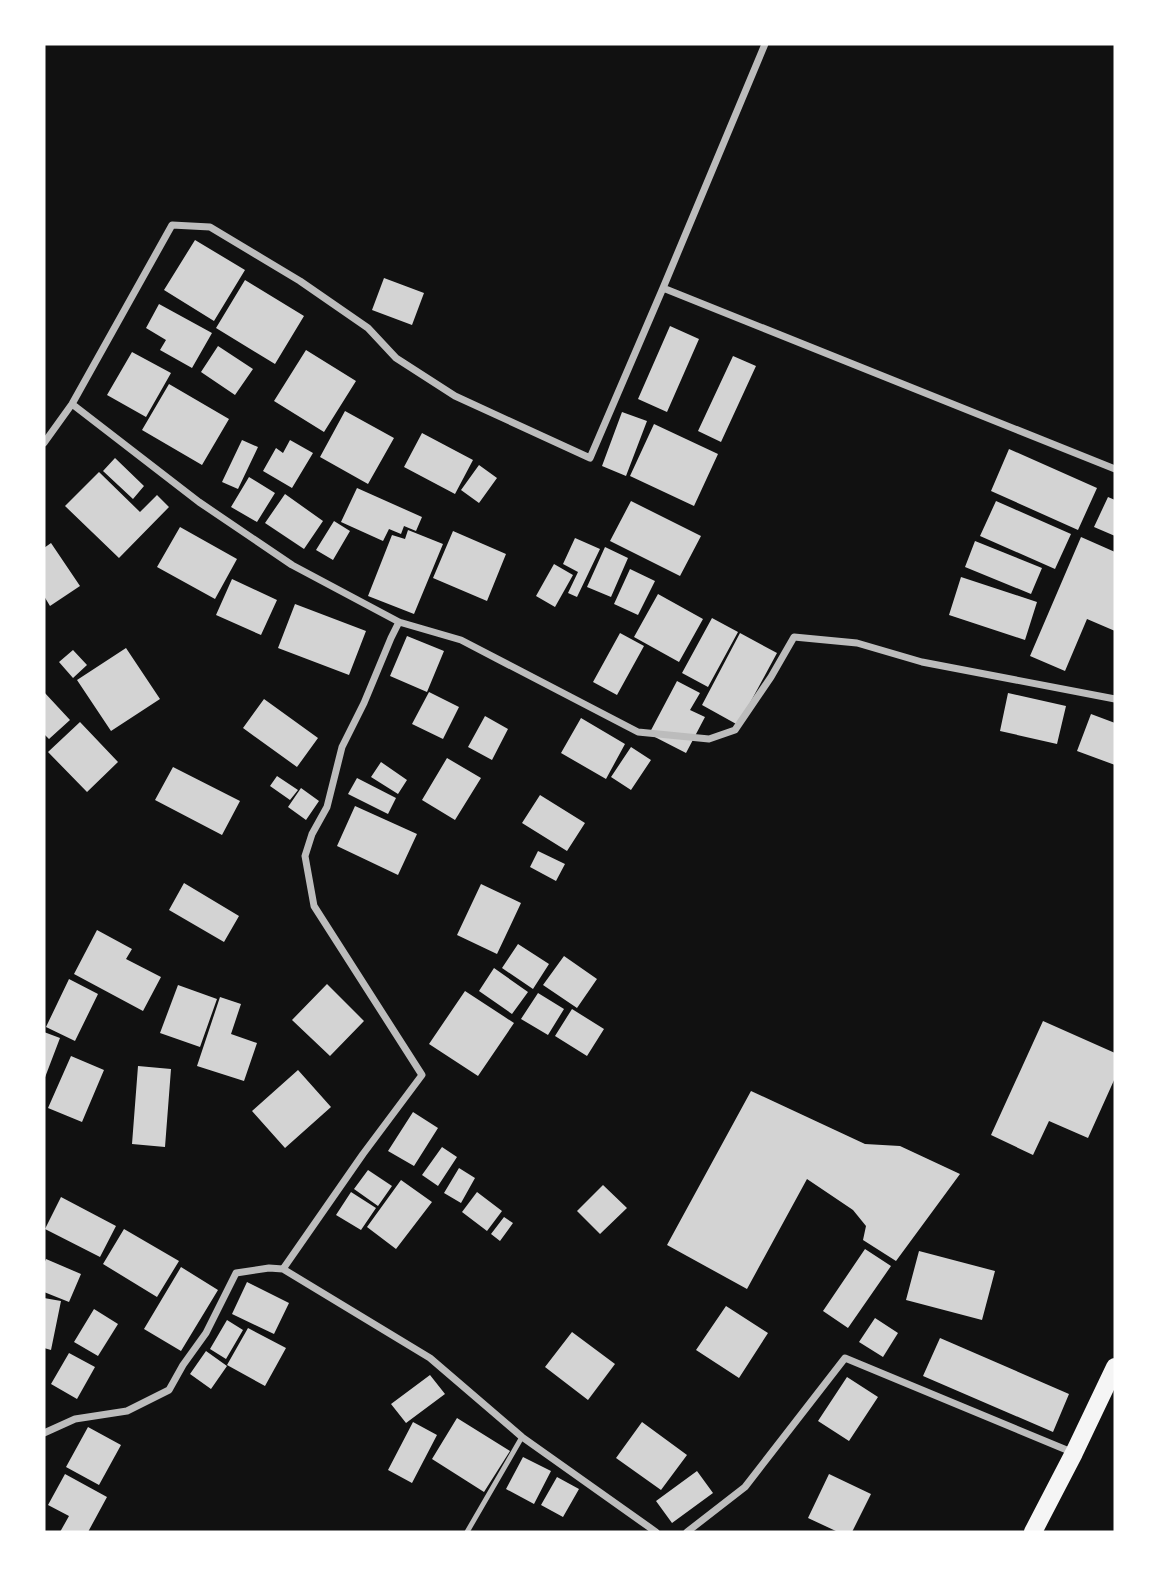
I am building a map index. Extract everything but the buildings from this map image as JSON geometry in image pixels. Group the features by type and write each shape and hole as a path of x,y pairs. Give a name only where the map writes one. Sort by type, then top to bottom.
{"main road":[{"path":"1033,1532 1115,1367"}],"street":[{"path":"44,443 72,404 172,225 210,227 300,281 368,328 397,358 455,396 590,458 765,44"},
{"path":"663,288 1115,469"},
{"path":"72,404 199,502 292,565 399,622 461,640 638,732 709,739 735,730 794,637 857,643 922,662 1115,699"},
{"path":"283,1269 422,1075 314,906 305,856 312,834 327,807 342,747 399,622"},
{"path":"44,1433 75,1419 127,1410 169,1390 206,1333 236,1272 283,1269 429,1358 522,1437 656,1532"},
{"path":"687,1532 746,1487 845,1358 1074,1453"}],"lane":[{"path":"467,1532 522,1437"}]}
